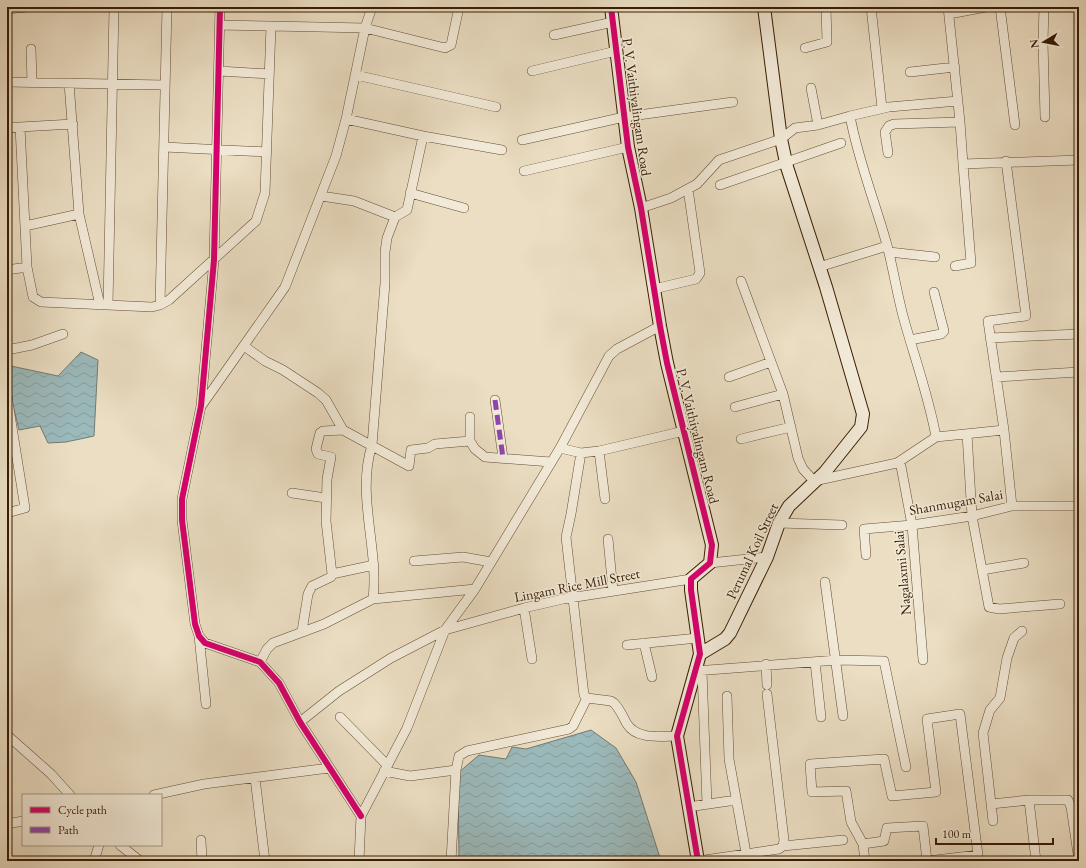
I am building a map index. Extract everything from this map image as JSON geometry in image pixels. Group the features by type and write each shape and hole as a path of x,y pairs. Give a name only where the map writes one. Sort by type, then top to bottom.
{"street":[{"path":"7,9 27,7"},
{"path":"104,305 114,7"},
{"path":"160,305 167,7"},
{"path":"206,704 199,636 195,624 182,520 182,499 201,406 214,260 220,7"},
{"path":"201,406 244,346 254,328 285,287 336,156 356,75 365,28 372,7"},
{"path":"220,25 365,28 445,48 451,45 459,7"},
{"name":"P. V. Vaithiyalingam Road","path":"611,7 628,147 642,208 660,326 712,545 710,563"},
{"path":"764,7 781,139 786,163 819,267 888,249 935,257"},
{"path":"805,48 827,42 826,7"},
{"path":"871,7 882,108"},
{"path":"955,266 971,263 960,122 948,11 986,7"},
{"path":"1000,7 1015,125"},
{"path":"1044,7 1043,42 1045,117"},
{"path":"554,35 613,22"},
{"path":"20,127 27,267 34,297 37,300 104,305 160,305 169,300 256,220 265,193 271,26"},
{"path":"31,48 32,82"},
{"path":"532,71 616,51"},
{"path":"910,72 954,68"},
{"path":"218,71 269,74"},
{"path":"356,75 496,107"},
{"path":"7,82 165,85"},
{"path":"69,83 79,214 104,305"},
{"path":"811,88 818,125"},
{"path":"642,208 671,198 697,184 719,160 781,139 795,128 818,125 882,108 958,101"},
{"path":"522,140 624,117 733,102"},
{"path":"850,116 855,144 888,249 910,340 932,413 936,437"},
{"path":"346,119 422,136 502,150"},
{"path":"888,153 885,132 889,126 894,124 960,122"},
{"path":"7,128 73,124"},
{"path":"373,599 376,579 366,495 366,469 372,445 385,283 385,252 387,238 395,217 406,210 422,136"},
{"path":"720,184 786,163 841,143"},
{"path":"164,147 267,152"},
{"path":"524,172 628,147"},
{"path":"963,164 1079,160"},
{"path":"1006,162 1026,316 988,321 1004,430 1012,506"},
{"path":"654,289 696,279 700,273 688,189"},
{"path":"410,193 464,208"},
{"path":"321,196 354,201 395,217"},
{"path":"25,226 79,214"},
{"path":"7,270 27,267"},
{"name":"Perumal Koil Street","path":"700,654 728,636 767,557 779,523 789,506 825,472 861,427 863,422 860,407 819,267"},
{"path":"741,281 783,394 798,458 803,469 814,481 900,461 936,437 1004,430"},
{"path":"910,340 941,334 944,331 934,292"},
{"path":"359,861 361,816 407,728 446,630 475,589 560,448 612,352 660,326"},
{"path":"7,350 32,345 64,334"},
{"path":"990,338 1079,334"},
{"path":"244,346 265,361 283,370 318,392 326,400 342,430"},
{"path":"729,377 771,362"},
{"path":"996,377 1079,372"},
{"path":"735,407 783,394"},
{"path":"7,396 25,508 7,513"},
{"path":"495,400 503,458"},
{"path":"470,417 470,441 475,449 485,457 551,462"},
{"path":"741,439 791,427"},
{"path":"332,574 326,521 326,498 331,457 318,454 316,449 320,433 323,431 342,430 409,466 411,450 428,448 436,444 470,441"},
{"path":"560,448 581,453 599,452 684,431"},
{"path":"967,434 972,516 987,603 992,609 1060,604"},
{"path":"599,452 605,499"},
{"path":"581,453 566,537 574,598 582,690 587,698"},
{"name":"Nagalaxmi Salai","path":"900,461 912,525 923,660"},
{"path":"292,494 326,498"},
{"name":"Shanmugam Salai","path":"866,554 864,529 912,525 972,516 1012,506 1079,506"},
{"path":"779,523 842,525"},
{"path":"608,539 613,591"},
{"path":"414,561 463,557 491,562"},
{"path":"707,804 698,671 700,654 691,590 692,579 710,563 767,557"},
{"path":"982,570 1024,563"},
{"path":"302,631 308,594 312,586 331,577 332,574 374,565"},
{"name":"Lingam Rice Mill Street","path":"446,630 524,608 613,591 692,579"},
{"path":"825,582 837,660 843,716"},
{"path":"260,662 267,649 273,642 324,624 373,599 475,589"},
{"path":"524,608 532,659"},
{"path":"300,722 339,692 371,671 446,630"},
{"path":"993,821 983,732 990,710 1000,698 1007,658 1014,638 1022,631"},
{"path":"199,636 213,647 260,662 279,683 300,722 361,816"},
{"path":"627,645 698,638"},
{"path":"644,643 652,677"},
{"path":"698,671 766,664 837,660 884,661 906,767"},
{"path":"815,662 821,717"},
{"path":"766,664 767,690 784,840 783,846"},
{"path":"698,671 677,736 698,861 779,849 783,846 843,840"},
{"path":"727,696 729,760 746,853"},
{"path":"587,698 611,701 614,703 630,730 635,733 642,735 677,736"},
{"path":"451,861 456,770 459,756 467,751 569,730 573,726 587,698"},
{"path":"863,844 884,841 886,828 923,826 927,861 978,855 960,714 927,719 936,792 892,796 890,794 884,759 810,764 812,792 846,791 851,822 863,844 865,861"},
{"path":"340,718 386,768 410,776 456,770"},
{"path":"7,735 51,774 69,794"},
{"path":"159,794 204,784 329,768"},
{"path":"255,778 265,861"},
{"path":"991,804 1029,800 1064,799 1069,802 1079,861"},
{"path":"688,807 736,800"},
{"path":"1029,800 1036,861"},
{"path":"7,824 22,821"},
{"path":"200,840 202,861"},
{"path":"94,861 99,846"},
{"path":"121,846 140,861"}],"water":[{"path":"81,352 98,360 94,436 66,442 48,443 40,426 19,430 7,380 11,366 58,376"},
{"path":"591,730 616,748 636,782 661,861 459,861 458,773 479,755 506,759 512,747 526,749"}],"marked path":[{"path":"495,400 503,458"}],"cycle path":[{"path":"220,7 214,260 201,406 182,499 182,520 195,624 199,636 205,643 260,662 279,683 300,722 361,816"},
{"path":"611,7 628,147 641,208 660,326 667,363 712,545 710,563 691,579 691,590 700,654 677,736 698,861"}]}
